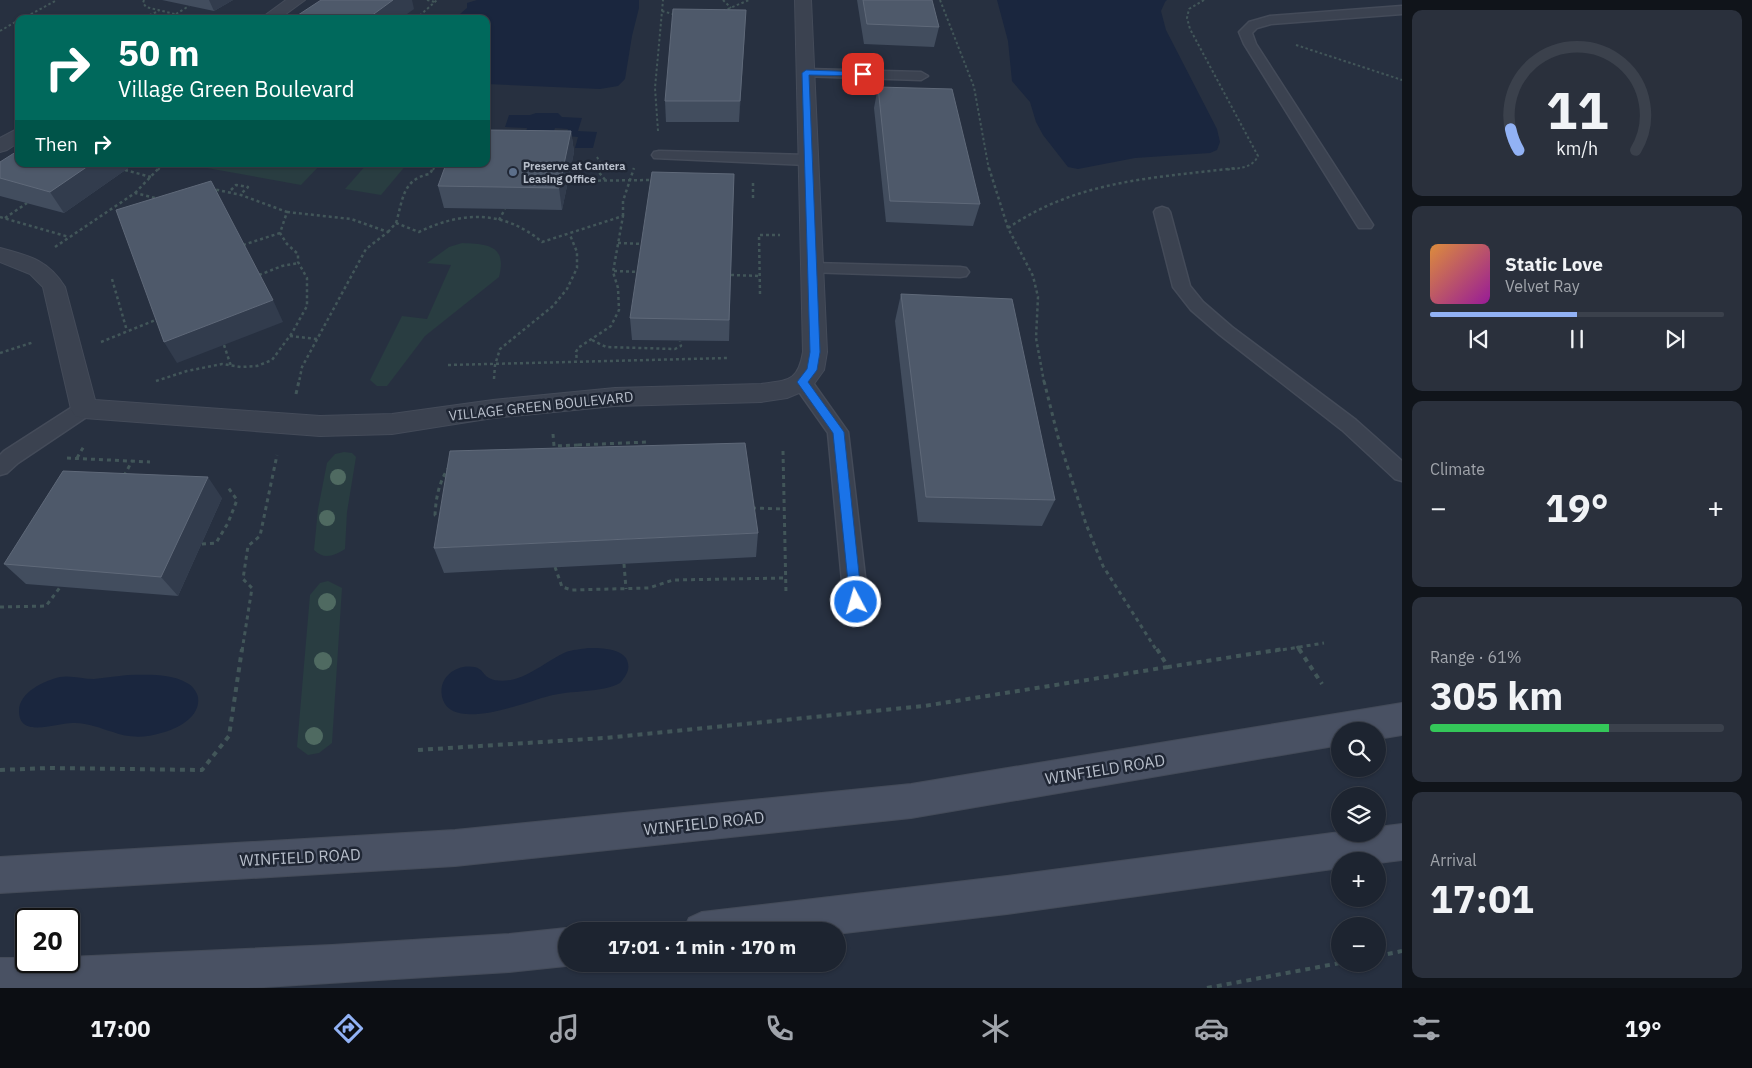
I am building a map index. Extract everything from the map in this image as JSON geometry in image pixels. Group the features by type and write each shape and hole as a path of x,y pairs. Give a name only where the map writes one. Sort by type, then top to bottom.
{"main road":[{"name":"WINFIELD ROAD","path":"0,875 455,848 910,801 1402,719"},
{"path":"778,922 998,896 1402,842"},
{"path":"0,978 130,974 233,978 329,976 558,948"}],"street":[{"path":"274,15 297,0"},
{"path":"802,382 812,370 815,352 803,0"},
{"path":"0,146 15,137"},
{"path":"0,255 30,264 48,276 54,287 84,409"},
{"name":"VILLAGE GREEN BOULEVARD","path":"84,409 320,426 355,426 392,424 493,409 616,397 761,393 787,389 802,382"}],"lane":[{"path":"1365,225 1250,44 1245,32 1253,25 1270,20 1402,10"},
{"path":"806,73 921,76"},
{"path":"659,155 808,160"},
{"path":"1162,212 1180,281 1186,295 1196,306 1349,425 1402,473"},
{"path":"812,268 960,272"},
{"path":"802,382 838,432 856,602"},
{"path":"0,467 11,457 84,409"}],"path":[{"path":"29,15 57,0"},
{"path":"144,0 143,3 146,7 179,15"},
{"path":"427,0 436,1"},
{"path":"577,361 576,352 578,348 608,330 617,320 618,288 613,276 624,216 623,201 641,144 656,143 658,125 655,88 663,0"},
{"path":"723,0 731,8"},
{"path":"723,11 749,0"},
{"path":"940,0 974,87 986,161 1008,228 1033,276 1038,297 1036,338 1040,366 1058,437 1086,524 1103,566 1168,667"},
{"path":"1008,228 1036,208 1053,201 1154,177 1246,167 1255,162 1258,156 1186,21 1188,10 1195,3 1204,0"},
{"path":"420,15 436,1"},
{"path":"175,14 189,6"},
{"path":"150,15 160,11"},
{"path":"662,11 678,15"},
{"path":"0,31 15,23"},
{"path":"1289,43 1402,80"},
{"path":"638,154 659,155"},
{"path":"597,157 601,164 597,170 606,181"},
{"path":"50,251 135,193 160,167"},
{"path":"296,397 302,367 366,249 388,232 396,223 405,190 409,183 420,175 430,174 434,167"},
{"path":"125,170 151,177"},
{"path":"568,181 630,179"},
{"path":"752,198 753,183"},
{"path":"230,190 236,185 248,187 241,194"},
{"path":"208,189 230,190 266,206 287,212 345,217 373,225 388,232"},
{"path":"135,193 164,200"},
{"path":"5,218 27,203"},
{"path":"499,220 505,209"},
{"path":"280,233 287,212"},
{"path":"0,216 70,237"},
{"path":"396,223 419,232 433,224 450,219 483,217 522,228 542,242 624,216"},
{"path":"244,245 280,233"},
{"path":"151,382 187,371 222,364 257,366 272,360 290,336 307,306 307,278 299,263 298,254 287,244 280,233"},
{"path":"494,384 495,364 500,349 553,306 568,289 577,268 577,252 570,234"},
{"path":"760,294 759,235 784,235"},
{"path":"618,243 646,244"},
{"path":"259,276 282,266 299,263"},
{"path":"614,271 642,272"},
{"path":"731,275 760,276"},
{"path":"112,279 127,332"},
{"path":"93,345 160,318"},
{"path":"290,336 317,339"},
{"path":"0,353 42,340"},
{"path":"591,340 606,347 666,349 675,349 681,346 680,341"},
{"path":"224,345 231,366"},
{"path":"448,365 728,358"},
{"path":"552,428 554,446 647,442"},
{"path":"578,445 578,455"},
{"path":"0,770 49,768 202,770 229,736 252,588 243,579 248,546 260,536 277,456 272,451"},
{"path":"783,451 786,594"},
{"path":"66,458 150,462"},
{"path":"124,477 132,461"},
{"path":"444,519 436,515 436,498 442,477 455,462"},
{"path":"202,544 216,543 228,523 237,500 227,486"},
{"path":"750,508 784,509"},
{"path":"624,564 626,589"},
{"path":"555,567 562,587 572,590 649,588 673,580 786,578"},
{"path":"0,607 46,606 61,586"},
{"path":"418,750 604,738 924,706 1324,643"},
{"path":"1297,646 1322,684"},
{"path":"1386,955 1402,952"},
{"path":"1207,988 1331,965"}],"green space":[{"path":"208,167 318,167 301,185 207,168"},
{"path":"364,167 404,167 381,195 345,189"},
{"path":"462,243 480,244 494,249 500,259 499,277 425,336 387,386 377,386 370,380 402,316 427,319 451,265 427,263 449,247"},
{"path":"352,453 356,457 347,512 345,549 337,554 325,556 314,550 318,509 327,463 335,454"},
{"path":"328,581 342,588 332,743 319,753 308,755 297,747 310,595 320,583"}],"water":[{"path":"477,0 639,0 625,79 618,86 600,89 490,84 490,15 459,15 467,8 467,3"},
{"path":"997,0 1167,0 1161,11 1166,30 1217,129 1220,142 1217,150 1210,153 1135,158 1078,169 1068,167 1043,135 1036,122 1030,102 1012,81 1008,41"},
{"path":"536,113 558,113 562,117 582,118 578,131 597,132 593,148 575,148 578,137 566,136 568,129 555,128 553,133 526,132 527,128 505,127 509,115 530,115"},
{"path":"588,648 608,649 621,653 625,657 628,663 628,670 620,683 595,690 557,694 493,712 476,714 462,714 450,709 443,700 442,686 448,674 454,670 467,666 475,667 492,679 498,681 509,680 528,674 566,652"},
{"path":"128,675 166,676 189,684 197,693 198,704 196,711 181,725 155,735 143,736 124,735 82,723 39,728 25,725 21,720 19,711 23,698 34,688 47,681 60,677 94,679"}],"building":[{"path":"321,0 393,0 372,15 298,15"},
{"path":"863,0 932,0 939,27 867,24"},
{"path":"673,9 746,10 740,101 665,101"},
{"path":"878,87 952,89 980,204 890,201"},
{"path":"490,130 571,131 559,188 438,186 445,167 490,167"},
{"path":"15,153 15,167 87,167 50,192 0,178 0,162"},
{"path":"652,172 734,174 729,320 630,318"},
{"path":"211,181 273,300 164,342 116,210"},
{"path":"901,294 1012,299 1055,500 926,497"},
{"path":"745,443 758,533 434,548 450,451"},
{"path":"63,471 208,477 161,577 4,564"}],"place":[{"name":"Preserve at Cantera Leasing Office","path":"513,172"}],"route":[{"path":"856,602 838,432 802,382 812,370 815,352 806,73 863,74"}]}
